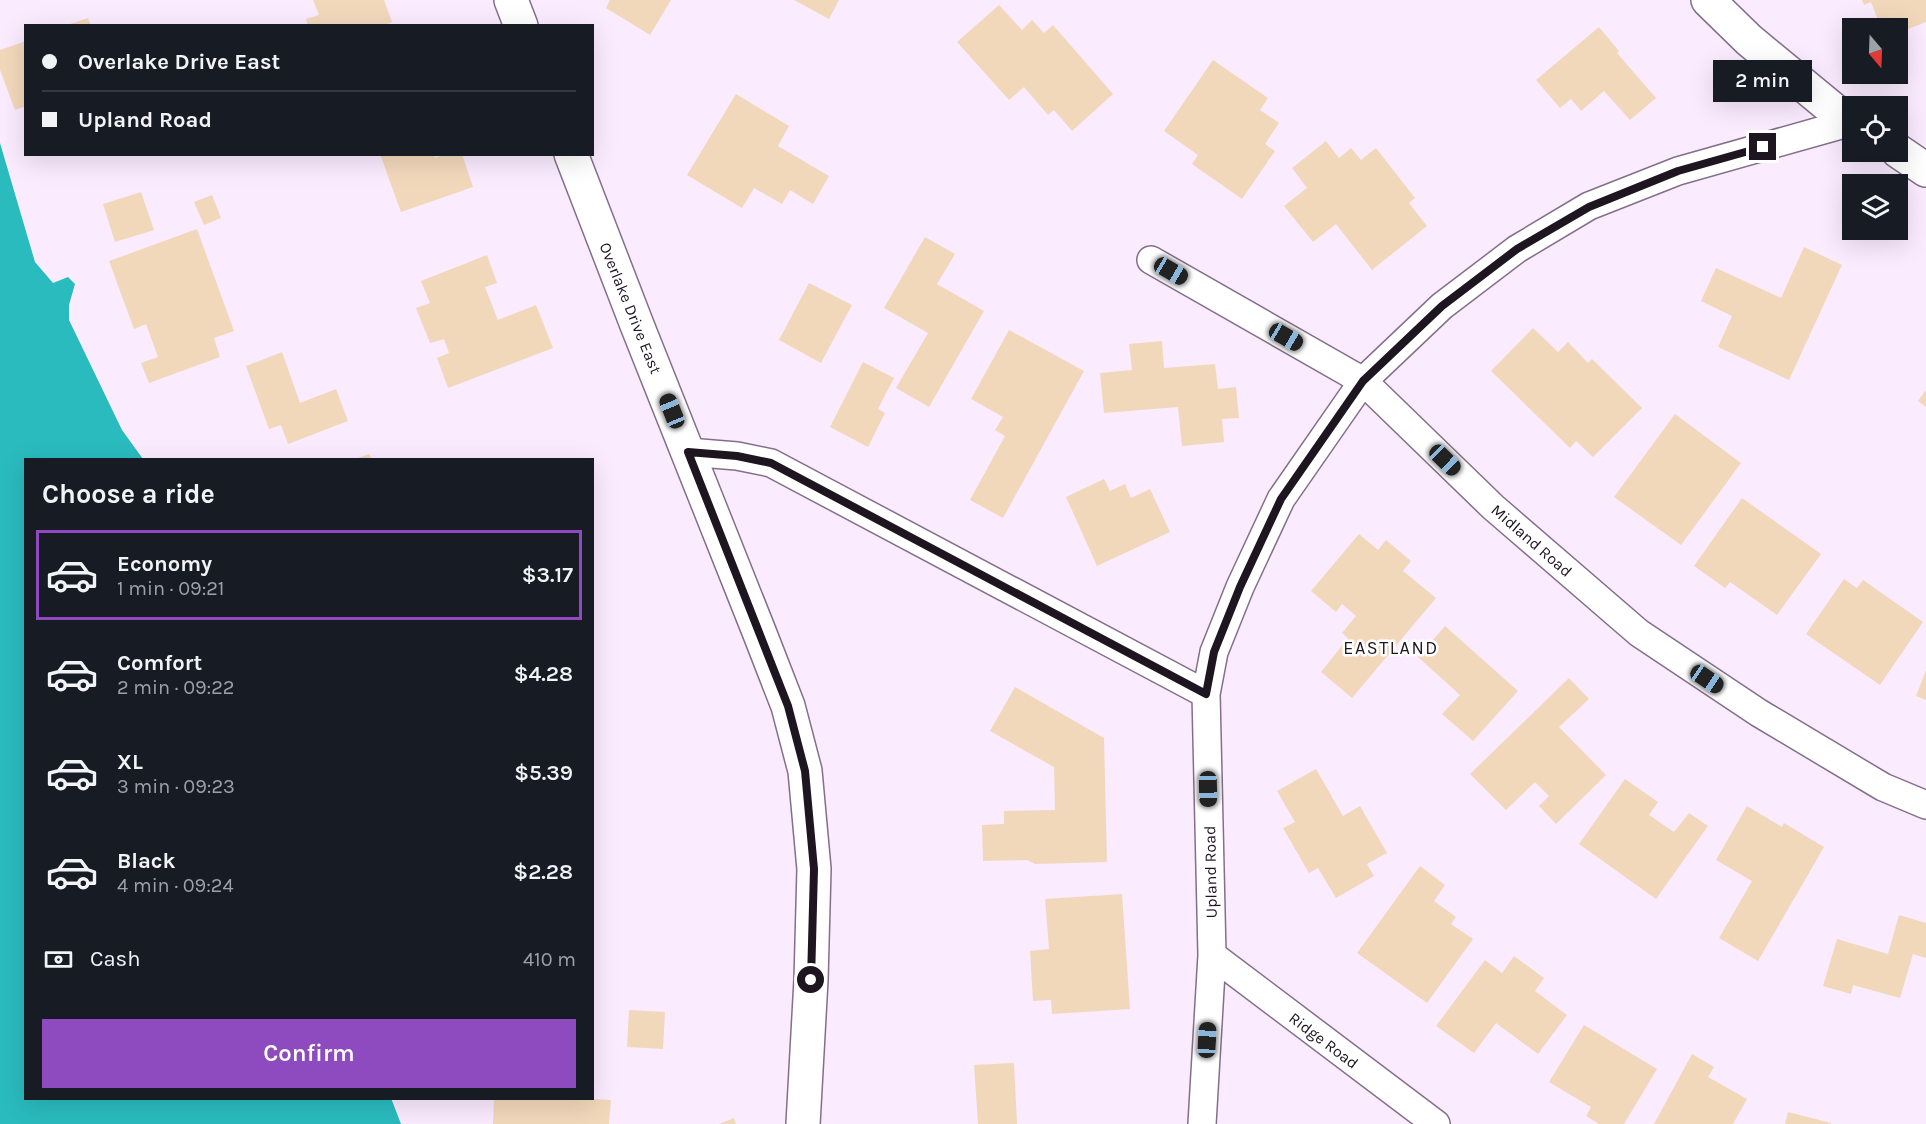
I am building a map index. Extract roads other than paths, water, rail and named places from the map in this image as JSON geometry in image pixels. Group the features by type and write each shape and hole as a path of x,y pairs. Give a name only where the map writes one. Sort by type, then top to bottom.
{"street":[{"path":"511,0 520,24"},
{"path":"1708,0 1749,40 1842,117"},
{"name":"Upland Road","path":"1202,1124 1212,955 1206,694 1214,652 1240,587 1281,499 1363,381 1442,306 1517,249 1589,207 1678,171 1842,126"},
{"name":"Overlake Drive East","path":"572,156 788,706 805,771 814,869 803,1124"},
{"name":"Midland Road","path":"1151,260 1363,381 1494,507 1639,633 1759,713 1883,787 1926,805"},
{"path":"688,452 737,456 771,463 1206,694"},
{"name":"Ridge Road","path":"1212,955 1436,1124"}],"water":[{"path":"0,143 35,262 53,283 68,277 75,284 69,305 69,320 122,430 142,458 24,458 24,1100 392,1100 401,1124 0,1124"}],"district":[{"name":"EASTLAND","path":"1391,648"}]}
